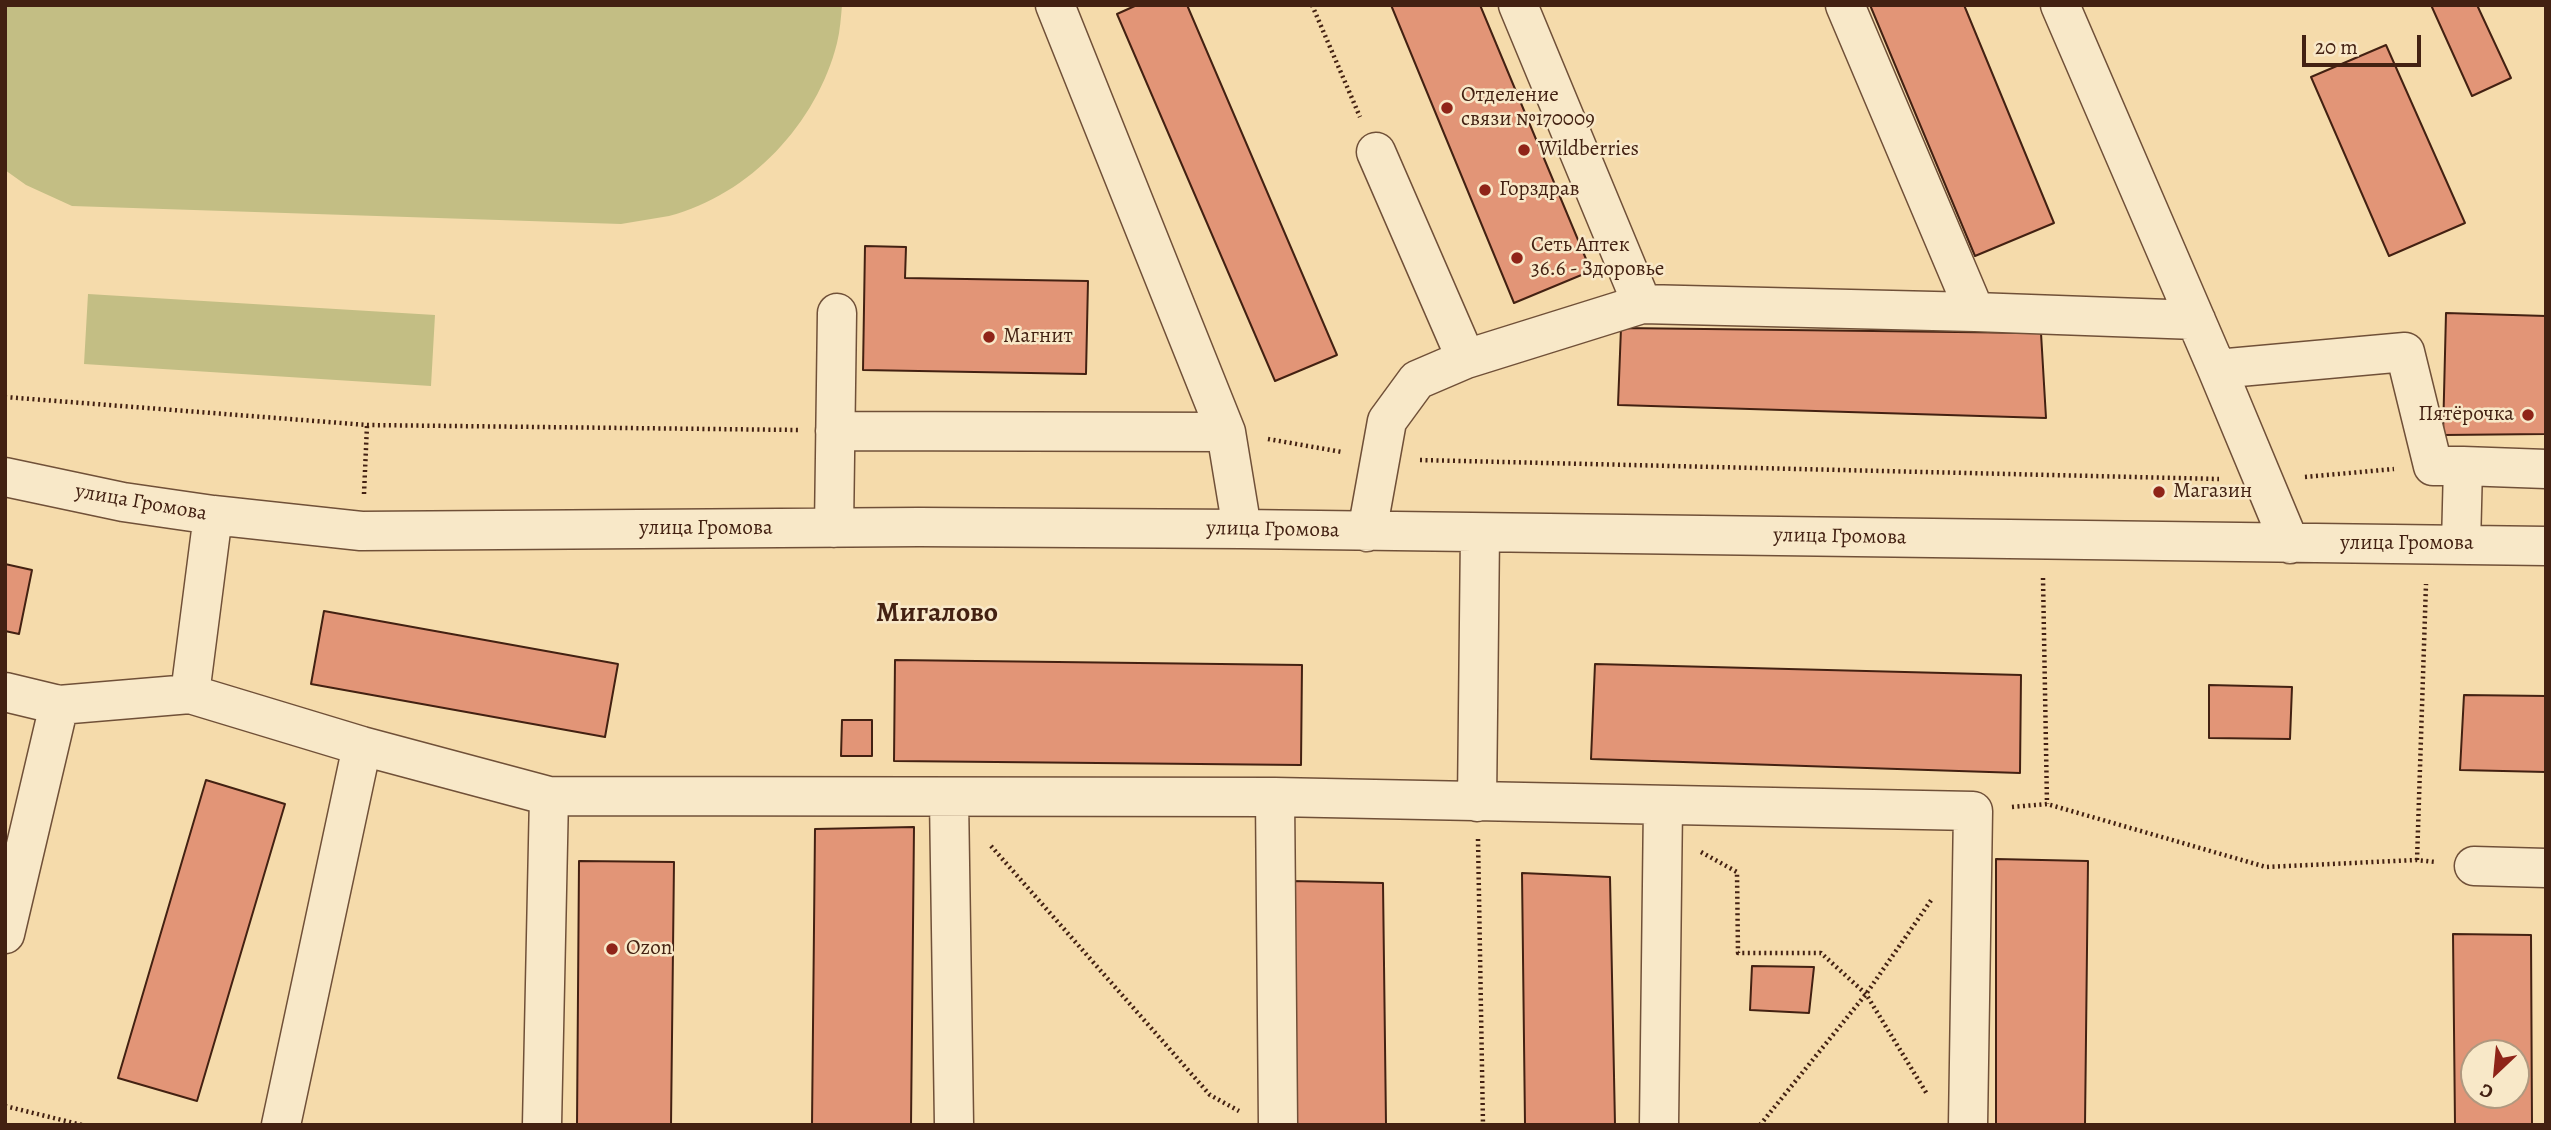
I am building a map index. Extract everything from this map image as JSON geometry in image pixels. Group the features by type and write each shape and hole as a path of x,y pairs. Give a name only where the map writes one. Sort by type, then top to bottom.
{"street":[{"path":"1055,5 1226,432 1242,529"},
{"path":"1518,5 1642,304"},
{"path":"1845,5 1975,312"},
{"path":"2060,5 2290,544"},
{"path":"1376,152 1466,359"},
{"path":"1367,532 1387,421 1417,380 1466,359 1642,304 2196,320"},
{"path":"834,528 837,313"},
{"path":"2217,369 2405,352 2448,466 2444,544"},
{"path":"835,431 1226,432"},
{"path":"2448,466 2546,469"},
{"name":"улица Громова","path":"5,477 123,502 361,531 1242,529 2546,546"},
{"path":"190,694 213,515"},
{"path":"1477,802 1480,533"},
{"path":"5,691 59,705 190,694 362,746 550,796 1275,797 1477,802 1663,819 1973,811 1968,1125"},
{"path":"5,934 59,705"},
{"path":"281,1125 362,746"},
{"path":"542,1125 550,796"},
{"path":"1261,1119 1275,797"},
{"path":"948,798 954,1125"},
{"path":"1658,1125 1663,819"},
{"path":"2474,866 2546,868"}],"path":[{"path":"1312,5 1376,152"},
{"path":"5,397 368,425 835,431"},
{"path":"361,531 368,425"},
{"path":"1226,432 1380,459 2264,480 2448,466"},
{"path":"2042,540 2047,804"},
{"path":"2417,860 2444,544"},
{"path":"948,798 1210,1095 1261,1119"},
{"path":"1477,802 1483,1125"},
{"path":"1973,811 2047,804 2266,867 2417,860 2474,866"},
{"path":"1663,819 1737,872 1738,953 1821,953 1866,994 1931,1101"},
{"path":"1760,1125 1866,994 1934,896"},
{"path":"5,1106 82,1125"}],"shaded area":[{"path":"5,5 842,5 838,38 827,73 814,101 776,152 727,191 699,206 669,216 621,224 72,206 26,185 5,170"},
{"path":"88,294 435,315 431,386 84,364"}],"building":[{"path":"1137,5 1187,5 1337,355 1275,381 1117,14"},
{"path":"1391,5 1480,5 1591,271 1514,303"},
{"path":"1870,5 1964,5 2054,223 1975,256"},
{"path":"2431,5 2477,5 2511,78 2472,96"},
{"path":"2386,45 2465,223 2389,256 2311,77"},
{"path":"865,246 906,247 905,278 1088,281 1086,374 863,370"},
{"path":"2446,313 2546,316 2546,434 2443,435"},
{"path":"1621,328 2041,333 2046,418 1618,405"},
{"path":"5,564 32,570 19,634 5,631"},
{"path":"324,611 618,664 605,737 311,684"},
{"path":"895,660 1302,665 1301,765 894,761"},
{"path":"1595,664 2021,675 2020,773 1591,759"},
{"path":"2209,685 2292,687 2290,739 2209,738"},
{"path":"2464,695 2546,696 2546,772 2460,770"},
{"path":"842,720 872,720 872,756 841,756"},
{"path":"206,780 285,804 197,1101 118,1078"},
{"path":"914,827 911,1125 812,1125 815,829"},
{"path":"1996,859 2088,861 2085,1125 1996,1125"},
{"path":"579,861 674,862 671,1125 577,1125"},
{"path":"1522,873 1610,877 1615,1125 1525,1125"},
{"path":"1291,881 1383,883 1386,1125 1292,1125"},
{"path":"2453,934 2531,935 2532,1125 2455,1125"},
{"path":"1752,966 1814,967 1809,1013 1750,1010"}],"place":[{"name":"Отделение связи №170009","path":"1447,108"},
{"name":"Wildberries","path":"1524,150"},
{"name":"Горздрав","path":"1485,190"},
{"name":"Сеть Аптек 36.6 - Здоровье","path":"1517,258"},
{"name":"Магнит","path":"989,337"},
{"name":"Пятёрочка","path":"2528,415"},
{"name":"Магазин","path":"2159,492"},
{"name":"Ozon","path":"612,949"}],"district":[{"name":"Мигалово","path":"937,614"}]}
